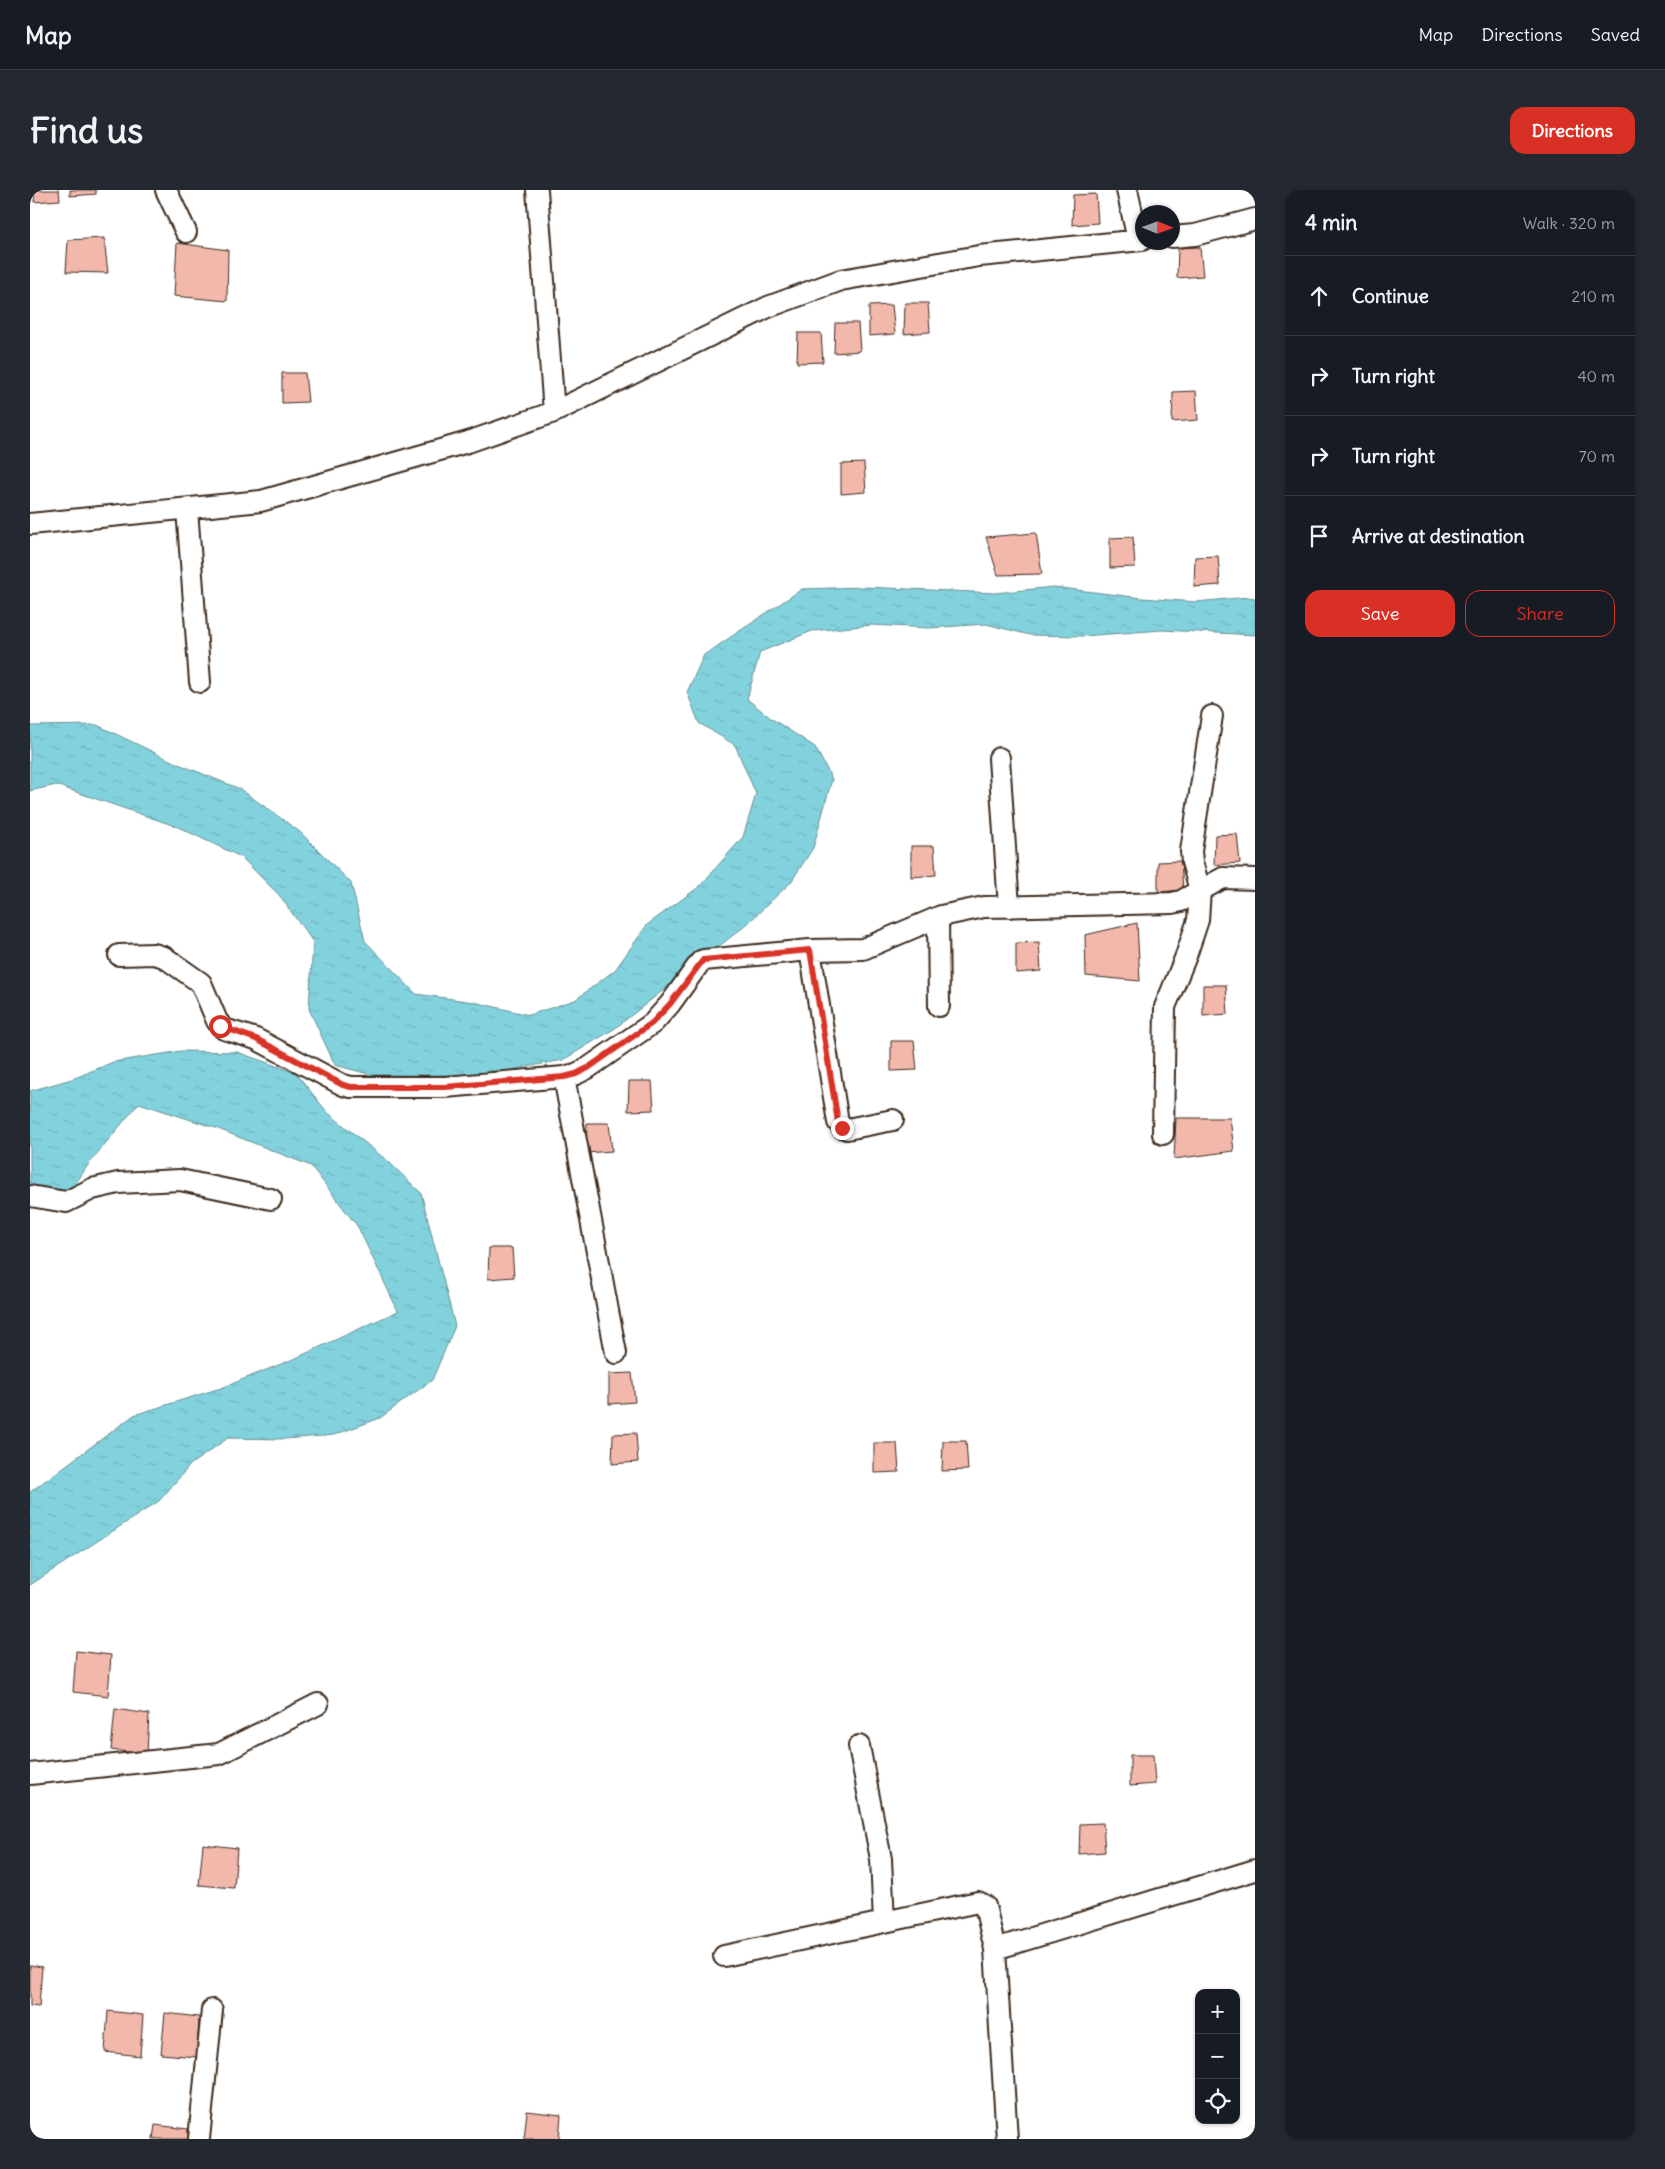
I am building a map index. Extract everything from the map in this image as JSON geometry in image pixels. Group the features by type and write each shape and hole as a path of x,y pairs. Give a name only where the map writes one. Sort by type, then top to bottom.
{"street":[{"path":"166,190 186,232"},
{"path":"537,190 554,412"},
{"path":"1127,190 1135,221"},
{"path":"1180,236 1195,235 1255,219"},
{"path":"30,524 262,501 468,442 554,412 768,307 841,280 979,256 1135,240"},
{"path":"187,508 200,682"},
{"path":"1163,1134 1165,1007 1198,926 1200,890 1191,851 1212,716"},
{"path":"999,758 1009,907"},
{"path":"118,955 154,954 164,957 201,983 217,1021 224,1029 256,1039 346,1086 445,1087 564,1077 588,1068 652,1023 670,1004 703,960 810,950 862,949 962,910 1172,903 1223,878 1255,879"},
{"path":"938,918 939,1006"},
{"path":"810,950 838,1122 842,1128 847,1129 893,1120"},
{"path":"564,1077 616,1353"},
{"path":"30,1196 66,1202 92,1189 118,1183 180,1180 271,1199"},
{"path":"30,1774 219,1754 318,1704"},
{"path":"859,1746 881,1859 884,1922"},
{"path":"995,1949 1255,1870"},
{"path":"724,1956 982,1903 985,1906 995,1949 1007,2139"},
{"path":"199,2139 212,2010"}],"water":[{"path":"864,587 995,593 1053,587 1142,598 1196,602 1248,597 1255,598 1255,635 1162,630 1083,636 1030,635 986,624 929,628 871,625 812,631 760,652 747,699 772,719 815,747 832,779 813,848 791,882 746,925 614,1029 563,1060 484,1075 372,1075 335,1065 309,1009 313,942 279,895 241,857 178,827 56,785 30,791 30,726 97,725 176,763 240,789 300,832 351,883 365,941 416,994 474,1002 529,1015 575,1000 615,970 647,925 700,886 743,837 756,794 735,745 699,723 687,692 704,655 802,589"},
{"path":"181,1051 237,1052 296,1073 327,1112 390,1163 421,1193 455,1326 432,1380 380,1418 334,1435 285,1439 228,1438 191,1464 159,1501 30,1585 30,1492 134,1415 224,1387 296,1358 398,1311 358,1227 311,1166 216,1128 139,1103 90,1162 64,1201 30,1183 30,1091 75,1078 113,1062"}],"building":[{"path":"35,190 59,190 60,200 34,202"},
{"path":"70,190 96,190 96,194 70,196"},
{"path":"1096,194 1098,223 1072,225 1073,195"},
{"path":"104,238 108,273 66,272 68,240"},
{"path":"177,243 228,250 227,301 174,296"},
{"path":"1200,247 1203,276 1177,278 1178,250 1180,248"},
{"path":"905,303 928,303 930,332 904,334"},
{"path":"892,305 895,334 869,336 869,306"},
{"path":"835,323 858,323 860,351 834,353"},
{"path":"798,333 821,333 823,362 797,363"},
{"path":"282,373 305,373 308,402 282,403"},
{"path":"1196,391 1198,420 1172,422 1173,392"},
{"path":"864,463 866,492 841,494 841,464"},
{"path":"1036,533 1042,574 998,575 986,537"},
{"path":"1133,537 1135,567 1110,568 1110,538"},
{"path":"1218,556 1220,585 1194,587 1195,557"},
{"path":"1237,834 1240,863 1214,865 1215,835"},
{"path":"911,846 934,846 936,875 911,877"},
{"path":"1181,861 1183,890 1158,892 1158,862"},
{"path":"1137,923 1140,981 1086,976 1085,935"},
{"path":"1039,942 1041,971 1016,973 1016,943"},
{"path":"1203,985 1226,985 1228,1014 1203,1016"},
{"path":"891,1041 914,1041 917,1070 891,1071"},
{"path":"629,1081 652,1081 654,1110 628,1111"},
{"path":"1176,1118 1230,1118 1234,1151 1174,1159"},
{"path":"587,1123 609,1123 612,1151 586,1153"},
{"path":"489,1248 512,1248 514,1277 488,1279"},
{"path":"632,1373 635,1402 609,1404 609,1374"},
{"path":"636,1433 638,1462 612,1464 613,1434"},
{"path":"943,1441 966,1441 968,1470 942,1471"},
{"path":"874,1443 897,1443 899,1472 874,1473"},
{"path":"76,1651 111,1655 108,1696 73,1692"},
{"path":"115,1709 149,1714 147,1754 111,1750"},
{"path":"1130,1755 1153,1755 1155,1784 1130,1786"},
{"path":"1103,1823 1105,1852 1079,1854 1080,1824"},
{"path":"203,1844 237,1848 234,1888 199,1885"},
{"path":"30,1965 42,1967 39,2007 30,2006"},
{"path":"108,2011 143,2015 140,2056 105,2052"},
{"path":"165,2013 199,2017 197,2057 161,2054"},
{"path":"527,2111 561,2115 559,2139 524,2139"},
{"path":"155,2125 188,2129 188,2139 153,2139"}],"route":[{"path":"220,1026 256,1039 343,1085 351,1087 445,1087 564,1077 588,1068 652,1023 670,1004 703,960 810,950 838,1122 842,1128"}]}
